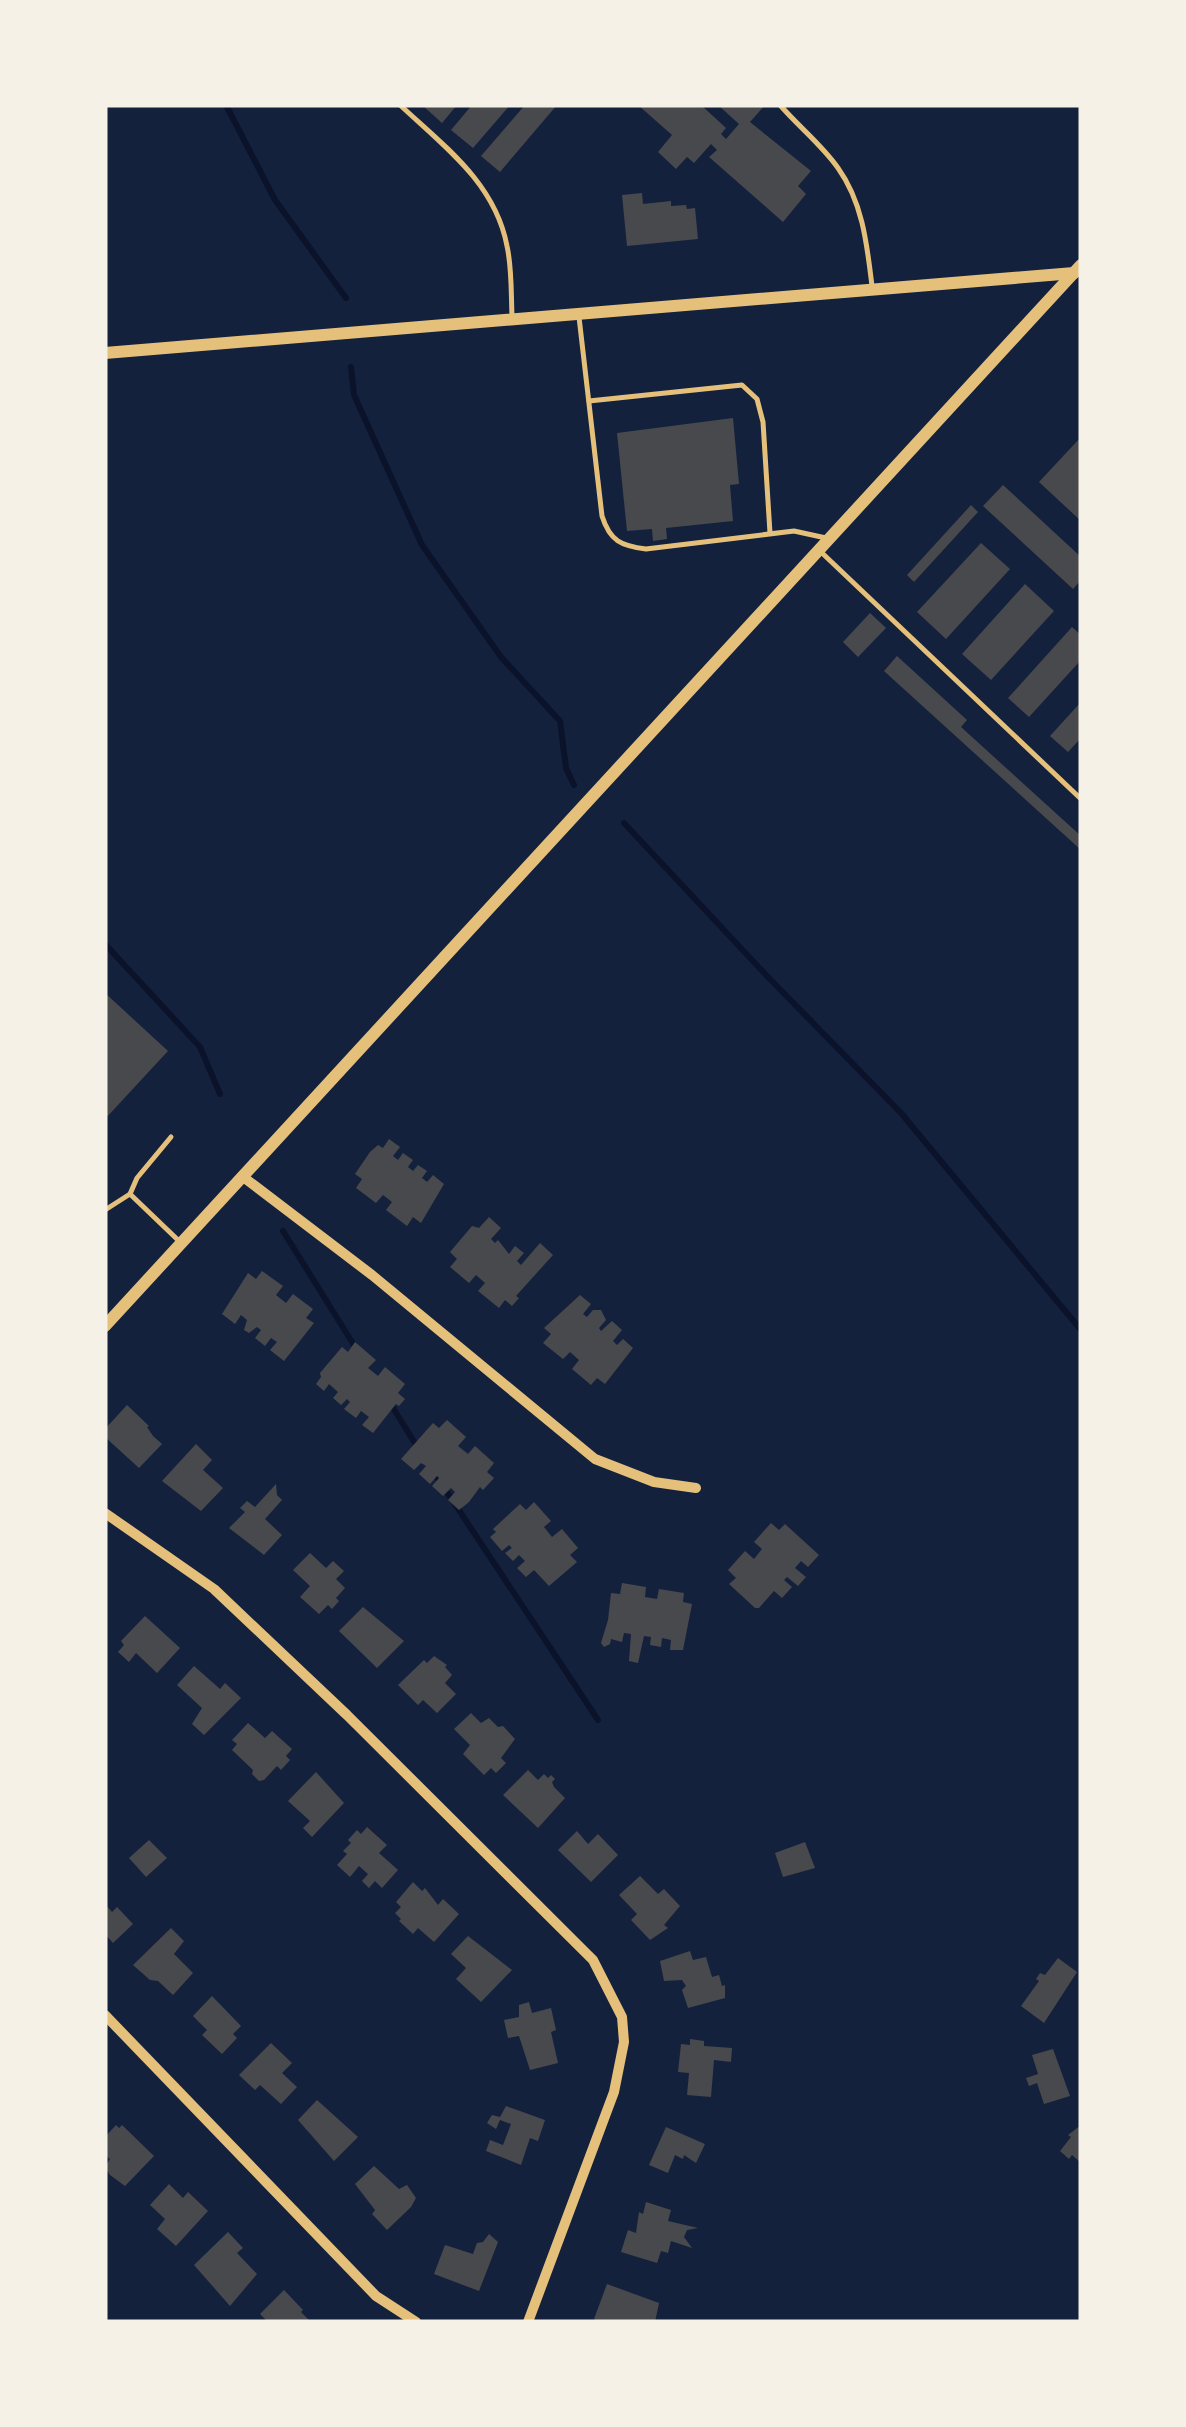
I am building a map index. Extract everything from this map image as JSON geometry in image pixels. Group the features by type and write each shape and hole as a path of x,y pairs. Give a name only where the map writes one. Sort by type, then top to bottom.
{"street":[{"path":"105,353 1079,270"},
{"path":"105,1326 1079,270"},
{"path":"242,1176 372,1275 595,1459 654,1482 696,1488"},
{"path":"105,1513 214,1589 294,1664 592,1960 613,1995 622,2017 624,2042 614,2092 528,2322"},
{"path":"105,2015 376,2296 416,2322"}],"lane":[{"path":"400,105 472,171 494,206 507,245 512,319"},
{"path":"780,105 837,166 849,188 866,230 872,289"},
{"path":"579,314 602,516 608,535 623,546 646,549 794,531 824,544 1081,799"},
{"path":"589,401 742,385 757,399 763,422 770,534"},
{"path":"105,1210 130,1194 137,1178 171,1137"},
{"path":"130,1194 181,1243"}],"building":[{"path":"422,105 457,105 442,123"},
{"path":"472,105 510,105 473,148 451,130"},
{"path":"525,105 557,105 500,172 481,156"},
{"path":"638,105 701,105 726,128 721,134 726,139 739,124 718,105 765,105 750,122 811,171 798,186 806,194 783,222 709,157 717,150 711,144 694,163 687,157 676,169 658,152 672,135"},
{"path":"642,193 643,204 671,201 671,206 695,208 698,239 627,246 622,195"},
{"path":"733,418 739,484 730,485 733,521 666,528 667,539 653,541 652,529 627,531 617,433"},
{"path":"1081,437 1081,521 1039,482"},
{"path":"1003,485 1081,557 1081,580 1073,589 983,506"},
{"path":"971,505 978,512 914,582 907,575"},
{"path":"981,543 1010,569 946,639 917,612"},
{"path":"1025,584 1054,611 991,680 962,654"},
{"path":"870,613 886,628 858,657 843,642"},
{"path":"1072,627 1081,635 1081,660 1029,717 1008,698"},
{"path":"897,656 967,720 961,727 1081,836 1081,850 884,671"},
{"path":"1081,702 1081,738 1068,752 1050,736"},
{"path":"105,993 168,1051 105,1119"},
{"path":"389,1139 400,1147 393,1156 398,1160 403,1153 413,1160 408,1167 413,1171 418,1165 427,1171 422,1178 427,1182 433,1175 444,1184 421,1223 413,1217 407,1226 386,1210 392,1202 383,1195 376,1203 356,1188 362,1179 355,1174 370,1152 378,1145 383,1148"},
{"path":"489,1217 501,1228 491,1239 495,1243 498,1240 509,1254 515,1246 524,1253 517,1261 521,1265 540,1243 553,1255 516,1296 519,1298 512,1306 505,1300 499,1308 478,1291 485,1283 476,1275 469,1283 450,1267 457,1259 450,1252 472,1226 479,1228"},
{"path":"262,1271 283,1286 276,1295 286,1303 293,1294 313,1309 306,1318 314,1323 284,1361 270,1350 277,1342 271,1338 265,1346 255,1338 261,1330 244,1330 247,1320 241,1315 235,1324 222,1314 248,1273 256,1279"},
{"path":"580,1295 591,1304 583,1314 587,1317 593,1310 601,1310 606,1320 599,1328 601,1331 612,1321 622,1330 613,1341 617,1345 623,1339 633,1348 605,1384 597,1378 591,1385 572,1369 579,1360 570,1352 563,1359 543,1343 551,1334 544,1328"},
{"path":"355,1342 376,1360 368,1368 378,1376 385,1367 405,1384 398,1393 405,1399 399,1406 396,1404 373,1433 362,1425 369,1417 361,1411 356,1418 344,1409 350,1402 347,1399 341,1405 333,1398 338,1392 329,1384 324,1391 316,1384 320,1373 342,1347 348,1352"},
{"path":"127,1405 162,1444 139,1468 105,1437 105,1429"},
{"path":"447,1420 466,1437 458,1446 468,1454 475,1446 494,1463 487,1472 494,1478 459,1510 448,1500 455,1492 451,1488 443,1496 432,1486 437,1476 430,1484 419,1474 426,1466 421,1463 414,1470 401,1459 433,1423 439,1428"},
{"path":"196,1444 212,1460 203,1470 223,1488 201,1511 162,1481"},
{"path":"276,1484 282,1500 265,1519 282,1535 264,1555 229,1528 245,1512 240,1508 247,1501 255,1507"},
{"path":"534,1502 551,1521 544,1527 552,1537 562,1529 578,1548 570,1555 577,1562 549,1586 534,1570 526,1577 517,1568 525,1561 519,1555 513,1561 505,1553 512,1548 509,1545 502,1551 490,1537 496,1532 493,1529 520,1504 526,1510"},
{"path":"771,1523 779,1530 785,1524 819,1555 808,1567 801,1561 795,1568 806,1577 798,1586 787,1577 784,1580 792,1587 782,1598 774,1591 755,1608 729,1584 736,1578 728,1570 745,1551 754,1559 762,1549 754,1542"},
{"path":"310,1553 326,1568 333,1561 344,1571 336,1579 345,1588 336,1598 339,1601 319,1614 300,1597 310,1586 293,1570"},
{"path":"622,1583 646,1587 645,1597 657,1599 659,1589 684,1593 683,1602 692,1604 683,1650 670,1650 671,1640 662,1638 661,1647 650,1645 651,1637 644,1636 638,1663 629,1661 631,1634 624,1633 622,1642 611,1639 604,1647 601,1643 611,1593 620,1594"},
{"path":"363,1607 404,1641 377,1668 339,1631"},
{"path":"145,1616 180,1648 157,1673 136,1653 129,1662 118,1652 124,1645 121,1641"},
{"path":"434,1656 447,1665 452,1675 445,1683 456,1694 437,1713 423,1700 418,1705 398,1685 424,1660 427,1663"},
{"path":"194,1666 220,1689 225,1683 241,1698 204,1735 192,1724 202,1708 177,1685"},
{"path":"471,1713 481,1723 489,1718 498,1727 503,1726 515,1739 501,1758 506,1763 496,1773 491,1768 484,1775 463,1754 470,1745 454,1729"},
{"path":"248,1723 265,1738 272,1731 292,1749 286,1756 290,1760 281,1770 277,1766 264,1780 259,1781 232,1750 237,1744 232,1740"},
{"path":"528,1770 538,1780 544,1774 548,1778 551,1775 554,1787 565,1798 538,1828 503,1795"},
{"path":"316,1772 344,1803 312,1837 303,1828 310,1821 288,1801"},
{"path":"367,1827 387,1845 379,1853 398,1870 382,1888 375,1881 369,1888 362,1881 368,1874 359,1866 350,1877 337,1865 347,1854 343,1851 351,1843 348,1840 357,1830 361,1834"},
{"path":"577,1831 588,1844 598,1834 618,1855 591,1882 558,1850"},
{"path":"149,1840 167,1858 146,1877 129,1858"},
{"path":"805,1842 815,1868 783,1877 775,1853"},
{"path":"640,1876 658,1894 664,1889 680,1906 664,1925 668,1928 650,1940 631,1920 637,1914 619,1895"},
{"path":"413,1882 422,1891 425,1888 438,1905 443,1899 459,1914 434,1942 418,1928 413,1934 395,1913 401,1907 396,1902"},
{"path":"105,1904 112,1912 117,1907 133,1924 113,1943 105,1934"},
{"path":"171,1928 184,1941 174,1954 193,1973 173,1995 133,1965"},
{"path":"468,1936 512,1970 481,2002 456,1979 466,1968 451,1954"},
{"path":"690,1951 693,1960 706,1957 712,1977 719,1975 722,1986 725,1985 725,1998 688,2008 682,1980 664,1981 660,1961"},
{"path":"1058,1958 1077,1972 1044,2023 1021,2006 1039,1981 1036,1979 1040,1973 1045,1975"},
{"path":"212,1996 241,2026 233,2034 237,2038 222,2054 202,2035 207,2030 193,2016"},
{"path":"529,2002 532,2013 551,2008 556,2030 551,2032 558,2063 530,2070 519,2036 508,2038 504,2020 519,2017 519,2005"},
{"path":"690,2039 704,2041 704,2046 732,2048 731,2062 714,2060 711,2097 687,2095 689,2073 678,2072 681,2044 690,2045"},
{"path":"271,2043 292,2063 282,2073 297,2087 281,2104 260,2085 255,2090 239,2075"},
{"path":"1053,2049 1070,2096 1044,2104 1037,2083 1029,2086 1026,2078 1038,2074 1032,2055"},
{"path":"317,2100 358,2137 334,2161 298,2120"},
{"path":"506,2106 545,2120 538,2141 530,2138 521,2165 486,2151 490,2140 503,2145 511,2124 500,2120 496,2129 487,2123 492,2115 500,2117"},
{"path":"116,2125 122,2125 154,2156 125,2186 105,2167 110,2159 105,2155 105,2137"},
{"path":"1081,2125 1081,2163 1060,2151 1071,2137 1068,2135"},
{"path":"666,2127 705,2144 696,2163 684,2155 683,2159 675,2155 668,2173 649,2165"},
{"path":"374,2166 399,2189 407,2185 416,2198 387,2230 372,2214 375,2210 355,2184"},
{"path":"169,2184 183,2198 188,2192 208,2211 176,2246 157,2229 165,2219 150,2205"},
{"path":"646,2202 671,2210 668,2221 698,2228 687,2230 684,2237 692,2248 671,2241 668,2253 661,2251 657,2263 621,2252 628,2230 636,2233 639,2212 643,2214"},
{"path":"228,2232 243,2248 237,2253 257,2274 230,2306 194,2265"},
{"path":"489,2234 498,2242 479,2291 434,2274 445,2245 473,2254 477,2243"},
{"path":"607,2284 659,2303 655,2322 597,2322 594,2319"},
{"path":"284,2290 311,2322 268,2322 260,2314"}],"waterway":[{"path":"226,105 275,200 346,298"},
{"path":"351,367 354,395 422,545 501,657 560,721 566,768 574,785"},
{"path":"624,823 901,1113 1081,1330"},
{"path":"105,944 200,1047 220,1094"},
{"path":"283,1231 357,1350"},
{"path":"390,1403 418,1448"},
{"path":"433,1471 598,1720"}]}
